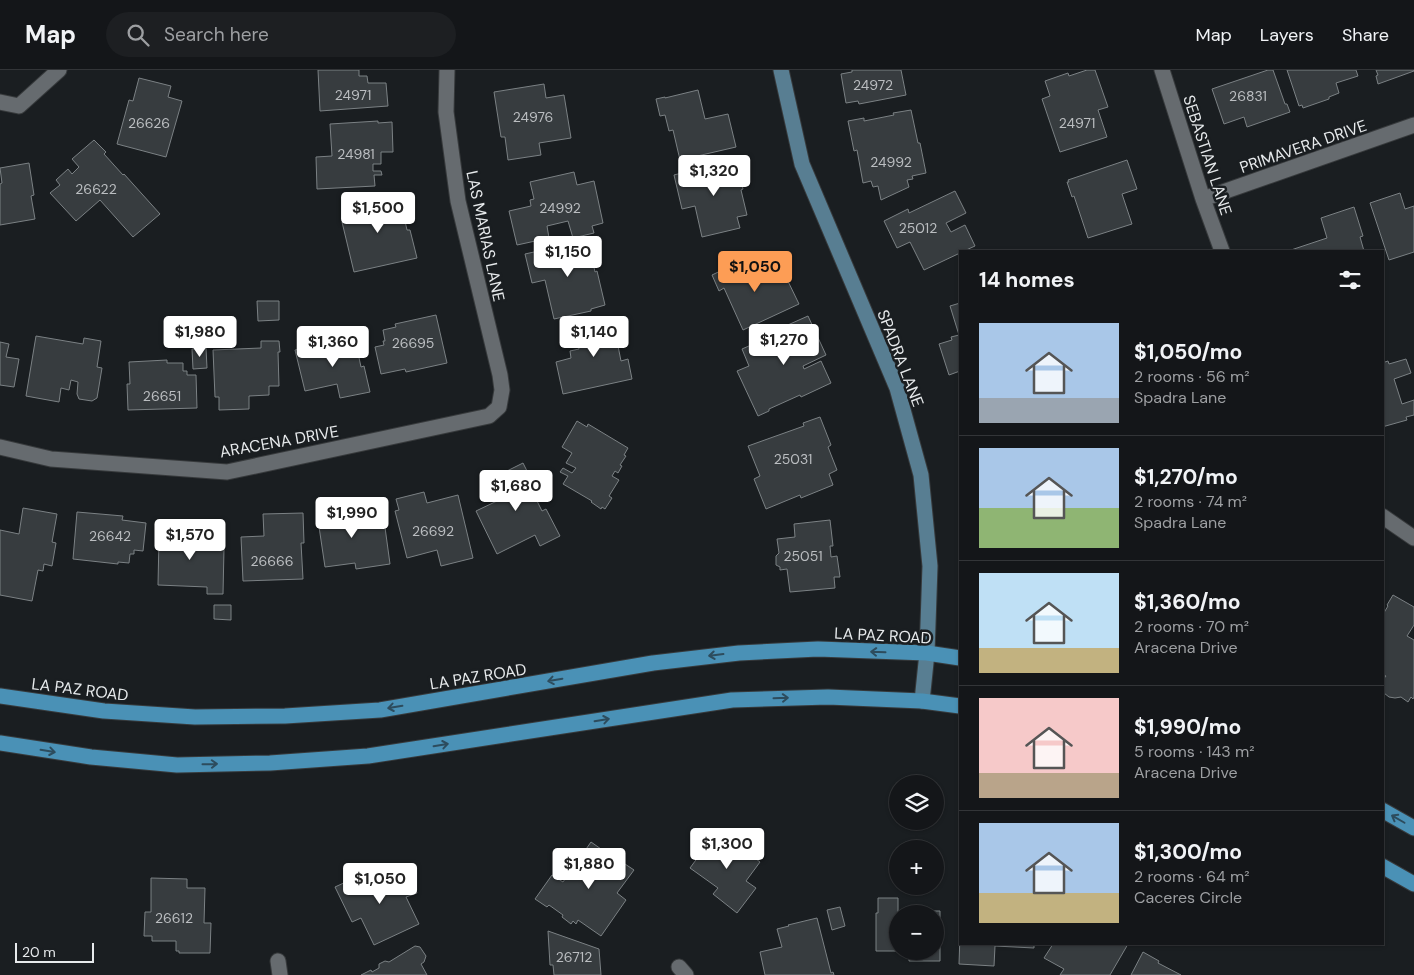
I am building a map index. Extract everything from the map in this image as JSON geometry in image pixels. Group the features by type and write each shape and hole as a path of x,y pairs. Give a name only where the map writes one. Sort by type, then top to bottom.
{"main road":[{"name":"LA PAZ ROAD","path":"0,696 104,711 195,717 286,716 380,710 653,664 739,652 818,649 927,653 959,658"},
{"path":"0,743 90,757 177,765 270,763 368,756 732,700 828,697 922,701 959,706"},
{"path":"1384,811 1414,828"},
{"path":"1384,867 1414,884"}],"street":[{"path":"0,102 19,106 59,70"},
{"name":"LAS MARIAS LANE","path":"448,70 446,112 458,200 500,375 502,390 499,407"},
{"name":"SPADRA LANE","path":"781,70 802,164 897,388 921,475 930,566 927,653 922,701"},
{"name":"SEBASTIAN LANE","path":"1162,70 1203,199 1222,250"},
{"name":"PRIMAVERA DRIVE","path":"1203,199 1414,125"},
{"name":"ARACENA DRIVE","path":"0,447 51,459 227,472 477,420 489,416 499,407"},
{"path":"1384,517 1414,538"}],"building":[{"path":"318,70 359,70 359,76 367,76 368,83 386,83 388,106 320,111"},
{"path":"852,70 901,70 906,95 859,104 858,101 846,103 841,74 852,72"},
{"path":"1087,70 1095,70 1108,107 1098,110 1107,137 1060,152 1042,99 1050,96 1045,81 1068,73 1069,76"},
{"path":"1273,70 1285,104 1287,104 1290,112 1247,127 1244,117 1224,124 1212,89"},
{"path":"1287,70 1356,70 1358,76 1336,83 1339,93 1329,97 1329,99 1303,108 1302,105 1299,106"},
{"path":"1376,70 1414,70 1414,71 1378,84"},
{"path":"139,78 171,86 168,97 182,101 166,157 117,144 129,100 133,101"},
{"path":"544,84 546,98 564,95 571,138 539,143 541,155 508,160 505,137 501,137 494,92"},
{"path":"698,90 705,119 728,114 736,147 680,160 673,130 669,131 665,115 660,116 656,99"},
{"path":"911,110 926,173 912,176 913,179 907,180 909,187 881,200 878,186 873,187 871,181 863,183 857,150 854,151 848,121 864,118 864,121"},
{"path":"378,121 378,123 392,122 393,152 381,152 381,164 373,164 373,171 381,171 382,175 374,175 375,186 317,189 316,157 332,156 330,124"},
{"path":"94,140 106,152 104,154 160,214 133,237 100,200 76,221 50,193 60,185 56,180 68,169 72,174 79,167 72,159"},
{"path":"736,160 747,215 737,217 740,228 702,237 695,206 682,209 674,175 693,170 694,172"},
{"path":"1127,160 1137,189 1122,194 1132,224 1088,238 1074,196 1072,197 1068,180"},
{"path":"29,163 34,195 31,196 35,219 0,225 0,184 2,183 0,168"},
{"path":"574,172 577,185 594,181 603,223 592,226 594,233 573,238 568,221 547,226 549,238 517,245 509,211 531,206 530,200 534,199 530,182"},
{"path":"955,191 966,213 946,223 951,232 965,225 975,246 966,250 959,250 959,253 924,270 910,242 897,248 884,221 908,209 909,213"},
{"path":"1400,193 1405,209 1414,206 1414,252 1389,260 1370,203"},
{"path":"390,195 392,201 400,199 407,230 410,230 417,258 354,272 342,222 354,219 350,204"},
{"path":"1354,207 1363,236 1360,237 1364,250 1291,250 1327,238 1321,218"},
{"path":"588,240 605,305 591,309 591,311 554,319 545,280 532,283 525,254"},
{"path":"752,256 761,276 769,272 772,279 784,273 799,304 743,330 724,288 719,291 712,275"},
{"path":"257,301 279,301 279,320 258,321"},
{"path":"959,303 959,335 950,306"},
{"path":"436,315 447,363 406,372 405,369 381,374 375,347 384,345 383,330 396,327 395,324"},
{"path":"808,316 826,355 803,366 804,369 821,361 831,383 769,409 769,411 758,416 737,371 749,366 742,349 774,335 772,332"},
{"path":"619,317 622,334 616,336 621,361 628,359 632,379 563,394 556,362 571,358 570,351 579,349 574,327"},
{"path":"959,335 959,371 949,375 939,344 952,340 951,337"},
{"path":"36,336 83,344 84,338 101,341 97,367 102,368 97,398 92,401 79,399 77,394 78,382 71,380 69,390 61,388 59,402 26,396"},
{"path":"352,337 361,367 364,366 370,392 340,398 337,384 305,391 295,350"},
{"path":"261,341 279,341 279,386 269,386 269,395 249,396 249,409 219,410 219,397 215,397 213,350 261,348"},
{"path":"0,342 9,344 6,357 19,359 14,387 0,385"},
{"path":"206,348 207,368 193,369 192,349"},
{"path":"1406,359 1411,373 1394,379 1402,404 1414,400 1414,415 1406,417 1407,420 1384,426 1384,362 1388,361 1389,364"},
{"path":"167,360 167,363 183,363 183,371 187,371 187,375 196,375 197,408 128,410 127,384 130,384 129,362"},
{"path":"820,417 831,445 828,447 837,470 829,474 833,485 801,498 800,495 766,509 754,479 760,476 748,446 804,426 803,423"},
{"path":"577,421 587,427 588,424 628,448 618,473 615,471 612,476 619,480 609,496 612,498 605,509 602,507 601,509 592,501 563,484 568,476 560,472 563,468 572,473 576,468 566,463 572,453 562,447"},
{"path":"523,463 538,493 534,495 542,511 546,509 560,536 540,546 535,535 497,554 476,511 497,501 487,481"},
{"path":"424,492 427,503 458,495 473,558 441,566 437,550 407,558 395,511 399,510 396,499"},
{"path":"349,504 350,515 360,514 361,523 370,522 368,513 372,512 373,522 384,520 390,564 356,569 355,563 325,567 318,520 320,520 319,508"},
{"path":"23,508 57,514 52,542 56,543 52,566 44,564 43,571 38,570 32,601 0,595 0,530 19,534"},
{"path":"77,512 123,516 122,520 146,523 143,551 134,550 134,554 130,554 129,563 118,562 118,564 73,559"},
{"path":"303,513 304,543 301,543 303,579 243,581 241,537 264,536 263,514"},
{"path":"830,520 833,546 830,546 831,557 837,556 840,577 834,577 835,588 790,592 787,569 780,570 780,567 776,565 776,556 779,553 777,539 795,537 794,524"},
{"path":"162,526 193,527 193,538 213,539 213,548 224,548 223,594 207,594 207,587 158,585 159,538 162,538"},
{"path":"1393,595 1414,607 1414,625 1407,636 1414,640 1414,697 1413,699 1411,697 1408,702 1401,697 1389,697 1384,693 1384,678 1386,676 1384,675 1384,613"},
{"path":"214,605 231,605 231,620 214,619"},
{"path":"718,830 760,862 746,881 756,888 737,913 713,894 718,888 690,868"},
{"path":"591,842 634,870 617,893 626,900 601,936 578,920 576,924 573,921 571,924 562,917 563,915 549,905 547,907 535,899 552,875 563,882"},
{"path":"406,871 417,893 406,897 419,924 374,945 361,918 352,922 335,887 361,875 367,886 395,873 396,875"},
{"path":"151,878 187,879 187,888 205,888 204,923 211,923 210,953 179,953 179,951 176,951 176,941 152,941 152,936 144,936 145,912 151,912"},
{"path":"878,898 898,898 898,905 889,905 889,951 876,951 876,913 878,913"},
{"path":"840,907 845,926 832,930 827,910"},
{"path":"817,918 831,973 833,972 834,975 765,975 760,952 782,947 777,929"},
{"path":"548,931 599,949 601,975 554,975 553,965 550,965"},
{"path":"960,945 1034,945 1034,948 995,946 994,966 959,964"},
{"path":"1052,945 1127,945 1110,975 1060,975 1064,969 1044,958"},
{"path":"415,946 420,947 426,956 421,964 427,975 361,975 371,970 372,972 379,968 379,964 385,961 389,962"},
{"path":"1143,952 1159,961 1158,963 1181,975 1131,975"},
{"path":"909,960 940,960 940,961"}]}
